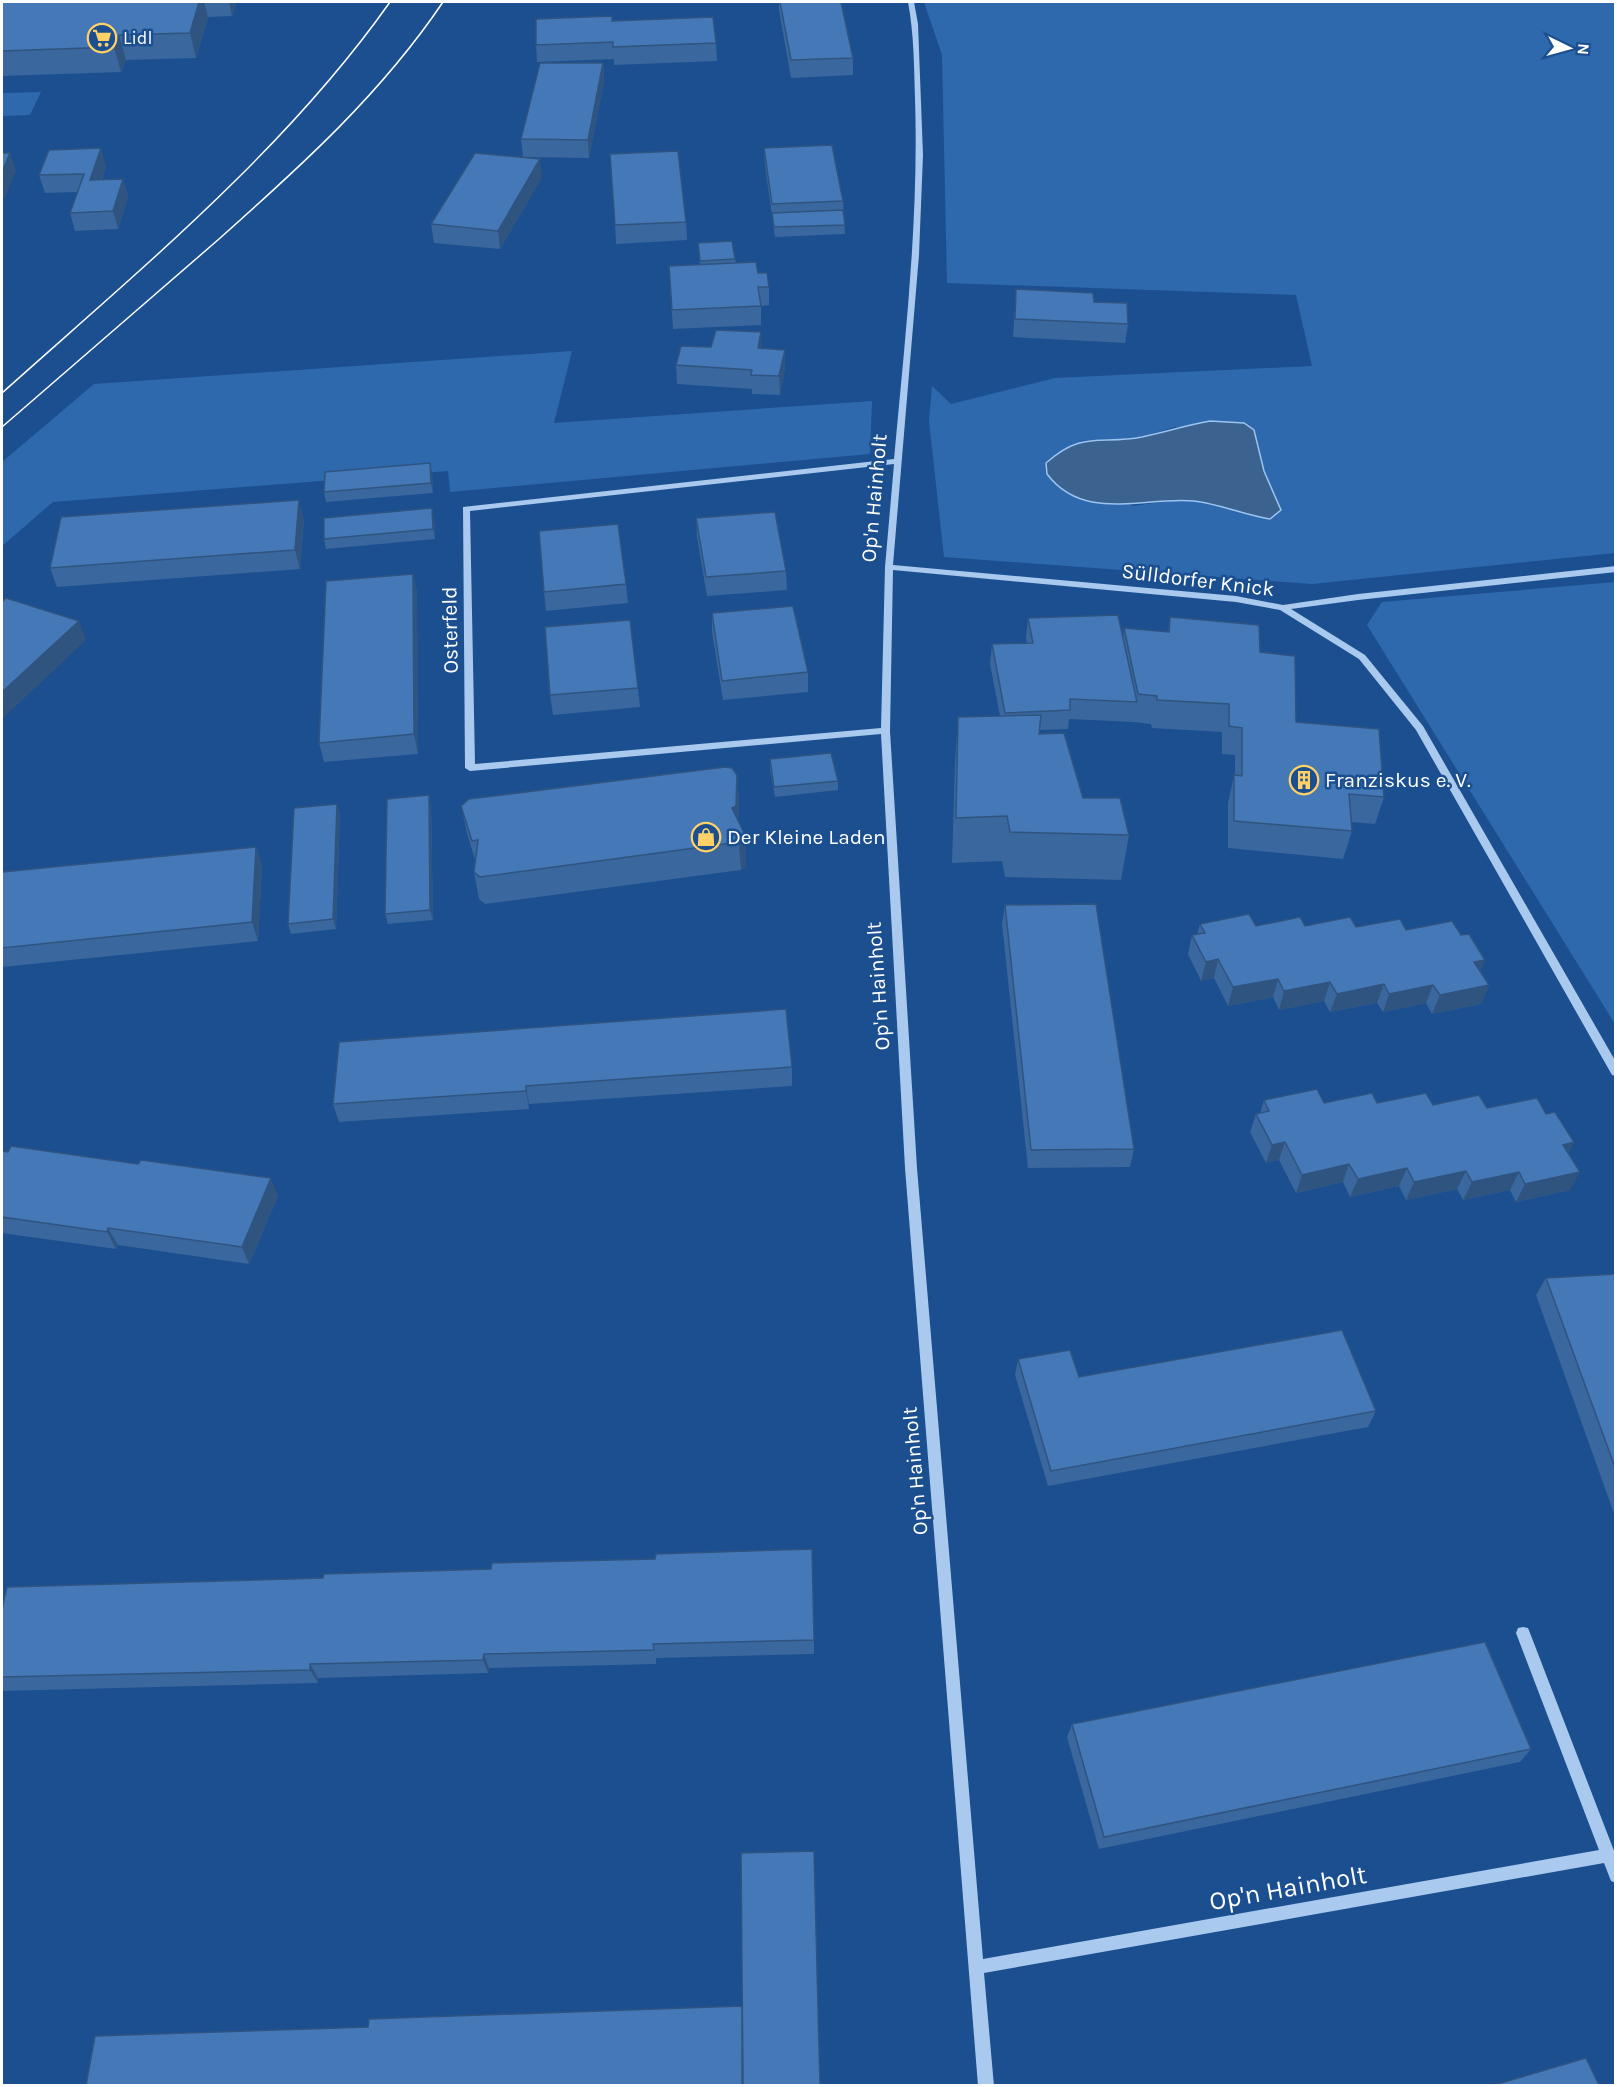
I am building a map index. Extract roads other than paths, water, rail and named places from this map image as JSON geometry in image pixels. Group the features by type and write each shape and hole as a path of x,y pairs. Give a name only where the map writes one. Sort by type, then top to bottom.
{"street":[{"name":"Op'n Hainholt","path":"910,2 915,24 920,155 915,266 889,567 885,731 911,1168 986,2085"},
{"name":"Osterfeld","path":"885,731 470,768 466,509 898,461"},
{"name":"Sülldorfer Knick","path":"889,567 1236,599 1283,608 1362,657 1420,728 1616,1072"},
{"path":"1283,608 1358,597 1616,569"},
{"path":"1523,1633 1616,1876"},
{"name":"Op'n Hainholt","path":"977,1967 1608,1855"}],"tram line":[{"path":"2,393 156,255 257,159 349,57 390,2"},
{"path":"2,427 219,239 310,156 393,68 443,2"}],"place":[{"name":"Lidl","path":"102,38"},
{"name":"Franziskus e. V.","path":"1304,780"},
{"name":"Der Kleine Laden","path":"706,837"}]}
